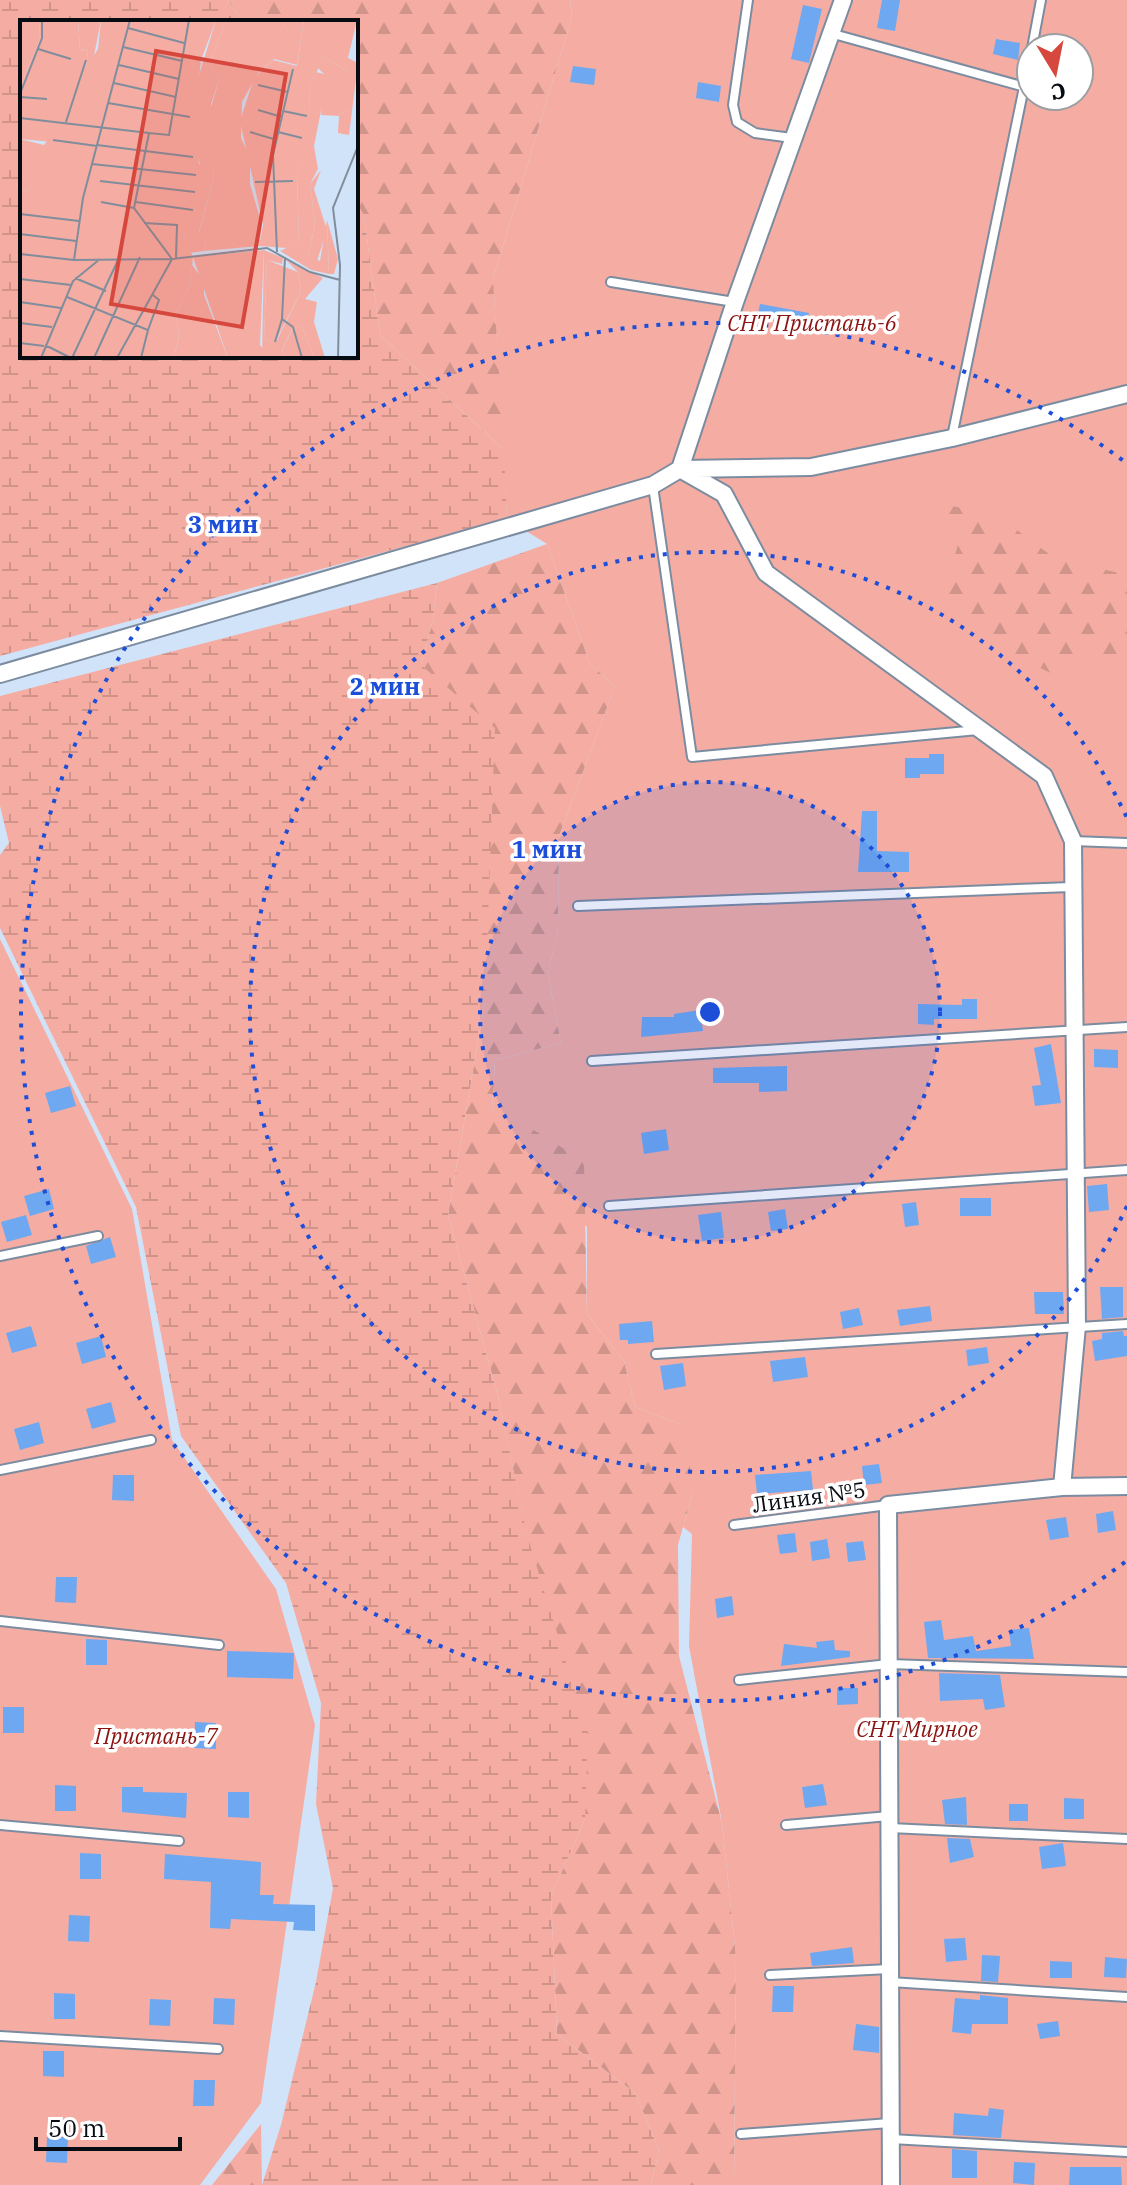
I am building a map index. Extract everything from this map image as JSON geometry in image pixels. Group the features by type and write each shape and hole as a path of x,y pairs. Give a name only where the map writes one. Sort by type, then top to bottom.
{"street":[{"path":"680,469 735,302 843,0"},
{"path":"0,674 653,485 680,469 811,467 952,438 1126,392"},
{"path":"680,469 724,494 766,573 1044,776 1073,841 1071,887 1076,1028 1073,1172 1077,1326 1062,1487"},
{"path":"891,2185 888,1505 1062,1487 1127,1486"}],"lane":[{"path":"748,0 733,105 737,122 755,133 792,138"},
{"path":"1035,32 1041,0"},
{"path":"829,33 1015,84"},
{"path":"952,438 1020,112"},
{"path":"611,282 735,302"},
{"path":"653,485 692,757 980,729"},
{"path":"1073,841 1127,843"},
{"path":"578,906 1071,887"},
{"path":"592,1061 1127,1027"},
{"path":"609,1206 1127,1170"},
{"path":"0,1256 98,1236"},
{"path":"656,1354 1127,1324"},
{"path":"0,1470 151,1440"},
{"name":"Линия №5","path":"734,1525 888,1505"},
{"path":"0,1621 219,1645"},
{"path":"739,1680 889,1664 1127,1672"},
{"path":"786,1825 890,1822 1127,1839"},
{"path":"0,1825 179,1841"},
{"path":"770,1975 890,1976 1127,1997"},
{"path":"0,2036 218,2049"},
{"path":"741,2134 891,2131 1127,2152"}],"green space":[{"path":"0,0 227,0 242,20 20,20 20,358 358,358 358,205 364,215 380,335 504,450 507,519 0,656"},
{"path":"227,0 570,0 572,17 493,279 504,450 380,335 364,216 358,206 358,20 242,20"},
{"name":"СНТ Пристань-6","path":"570,0 1127,0 1127,2185 734,2185 736,1957 722,1823 689,1646 692,1534 683,1527 692,1495 680,1424 635,1407 624,1361 587,1314 587,1227 492,1111 495,1060 561,1043 548,974 558,928 559,836 615,686 590,664 547,544 507,519 493,279 572,17"},
{"path":"937,503 997,515 1053,557 1127,575 1127,652 1109,655 1055,675 974,637 943,594 960,538"},
{"path":"547,544 590,664 615,686 559,836 558,928 548,974 561,1043 495,1060 492,1111 532,1129 584,1161 587,1314 624,1361 635,1407 680,1424 689,1450 692,1495 678,1545 679,1656 722,1823 736,1957 734,2185 651,2185 659,2150 635,2093 557,2034 551,1896 585,1819 498,1396 448,1215 485,1001 421,665 433,620 437,583"},
{"path":"437,583 433,620 421,665 495,728 485,1001 448,1215 498,1396 527,1535 588,1734 585,1819 551,1896 557,2034 635,2093 659,2150 651,2185 262,2185 281,2125 316,1982 333,1888 316,1804 321,1703 286,1583 181,1436 136,1207 0,928 0,855 9,843 0,806 0,696"},
{"name":"Пристань-7","path":"0,939 132,1209 172,1440 276,1589 315,1725 261,2103 200,2185 0,2185"},
{"path":"261,2124 262,2185 212,2185"}],"building":[{"path":"882,0 900,0 895,31 877,28"},
{"path":"803,5 822,9 809,63 791,59"},
{"path":"996,39 1015,42 1015,59 993,54"},
{"path":"573,66 596,69 594,85 570,82"},
{"path":"698,82 721,86 719,102 696,98"},
{"path":"760,304 809,313 805,327 757,318"},
{"path":"929,754 944,754 944,774 920,774 920,778 905,778 905,758 929,758"},
{"path":"862,811 877,811 877,851 909,852 909,872 858,872"},
{"path":"962,999 977,999 977,1019 934,1019 934,1025 918,1024 918,1004 962,1005"},
{"path":"700,1010 703,1031 641,1037 642,1017 674,1017 674,1014"},
{"path":"1051,1044 1061,1103 1035,1106 1032,1086 1041,1085 1034,1048"},
{"path":"1094,1049 1118,1050 1118,1068 1094,1067"},
{"path":"787,1066 787,1091 759,1092 759,1083 713,1083 713,1068"},
{"path":"70,1086 76,1106 51,1113 45,1093"},
{"path":"666,1129 669,1150 644,1154 641,1133"},
{"path":"1107,1184 1109,1210 1089,1212 1087,1186"},
{"path":"49,1189 54,1209 30,1216 24,1196"},
{"path":"960,1198 991,1198 991,1216 960,1216"},
{"path":"916,1202 919,1225 905,1227 902,1204"},
{"path":"785,1209 788,1229 771,1231 768,1212"},
{"path":"721,1212 724,1238 702,1241 698,1215"},
{"path":"26,1215 32,1235 7,1242 1,1222"},
{"path":"110,1237 116,1257 91,1264 86,1246"},
{"path":"1100,1287 1123,1287 1123,1317 1102,1319"},
{"path":"1034,1292 1063,1292 1064,1314 1035,1314"},
{"path":"930,1306 932,1321 900,1326 897,1310"},
{"path":"859,1308 863,1325 843,1329 840,1312"},
{"path":"652,1321 654,1342 628,1344 628,1340 620,1340 619,1324"},
{"path":"31,1326 37,1346 12,1353 6,1333"},
{"path":"1123,1331 1127,1336 1127,1356 1095,1361 1092,1341 1102,1339 1102,1333"},
{"path":"101,1336 106,1357 82,1364 76,1343"},
{"path":"987,1347 989,1363 968,1366 966,1350"},
{"path":"805,1357 808,1377 773,1382 770,1361"},
{"path":"683,1363 686,1386 664,1390 660,1366"},
{"path":"111,1402 116,1422 92,1429 86,1409"},
{"path":"39,1422 44,1443 20,1450 14,1429"},
{"path":"879,1464 882,1483 864,1485 862,1466"},
{"path":"811,1471 813,1490 757,1494 755,1475"},
{"path":"113,1475 134,1475 134,1501 112,1500"},
{"path":"1113,1511 1116,1530 1098,1533 1096,1514"},
{"path":"1066,1517 1069,1537 1050,1540 1046,1520"},
{"path":"795,1533 797,1552 780,1554 777,1535"},
{"path":"827,1539 830,1558 812,1561 810,1542"},
{"path":"863,1541 866,1560 848,1562 846,1543"},
{"path":"56,1577 77,1577 76,1603 55,1602"},
{"path":"732,1596 734,1615 717,1618 715,1599"},
{"path":"941,1620 944,1640 973,1636 976,1651 1011,1646 1009,1630 1029,1628 1034,1659 928,1658 924,1622"},
{"path":"86,1639 107,1640 107,1665 86,1665"},
{"path":"834,1640 835,1650 850,1651 850,1657 781,1666 784,1644 817,1648 816,1642"},
{"path":"227,1651 294,1653 293,1679 227,1677"},
{"path":"939,1673 1000,1675 1005,1707 985,1710 983,1699 940,1701"},
{"path":"837,1688 858,1688 858,1704 837,1705"},
{"path":"3,1707 24,1707 24,1733 3,1733"},
{"path":"195,1722 216,1723 216,1749 194,1748"},
{"path":"823,1784 827,1805 805,1808 802,1787"},
{"path":"55,1785 76,1786 76,1811 55,1811"},
{"path":"122,1787 143,1787 143,1792 187,1793 186,1818 122,1812"},
{"path":"228,1792 249,1792 249,1818 228,1817"},
{"path":"966,1797 967,1825 945,1824 942,1800"},
{"path":"1064,1798 1084,1799 1084,1819 1064,1819"},
{"path":"1009,1804 1028,1804 1028,1821 1009,1821"},
{"path":"947,1838 970,1839 974,1857 950,1863"},
{"path":"1063,1843 1066,1866 1042,1869 1039,1847"},
{"path":"80,1853 101,1854 101,1879 80,1879"},
{"path":"165,1854 261,1862 260,1895 274,1895 273,1904 315,1905 315,1931 293,1930 294,1922 231,1919 230,1929 210,1928 211,1882 164,1879"},
{"path":"69,1915 90,1916 89,1942 68,1941"},
{"path":"965,1938 967,1960 946,1962 944,1939"},
{"path":"852,1947 854,1963 812,1966 810,1953"},
{"path":"982,1955 1000,1956 998,1982 981,1981"},
{"path":"1105,1957 1127,1959 1126,1978 1104,1977"},
{"path":"1050,1961 1072,1962 1072,1978 1050,1978"},
{"path":"773,1986 794,1986 793,2012 772,2012"},
{"path":"54,1993 75,1994 75,2019 54,2019"},
{"path":"980,1995 1008,1998 1008,2024 972,2024 971,2034 952,2032 955,1998 980,2000"},
{"path":"214,1998 235,1999 234,2025 213,2024"},
{"path":"150,1999 171,2000 170,2026 149,2025"},
{"path":"1058,2021 1060,2036 1040,2039 1037,2024"},
{"path":"856,2024 879,2027 879,2053 853,2050"},
{"path":"43,2051 64,2051 64,2077 43,2076"},
{"path":"194,2080 215,2080 214,2106 193,2106"},
{"path":"989,2108 1004,2110 1001,2138 953,2135 954,2113 988,2116"},
{"path":"47,2137 68,2137 67,2163 46,2162"},
{"path":"952,2149 977,2151 977,2178 952,2178"},
{"path":"1014,2162 1035,2163 1034,2185 1013,2183"},
{"path":"1070,2167 1121,2167 1122,2185 1069,2185"}],"park label":[{"name":"СНТ Мирное","path":"917,1729"}]}
